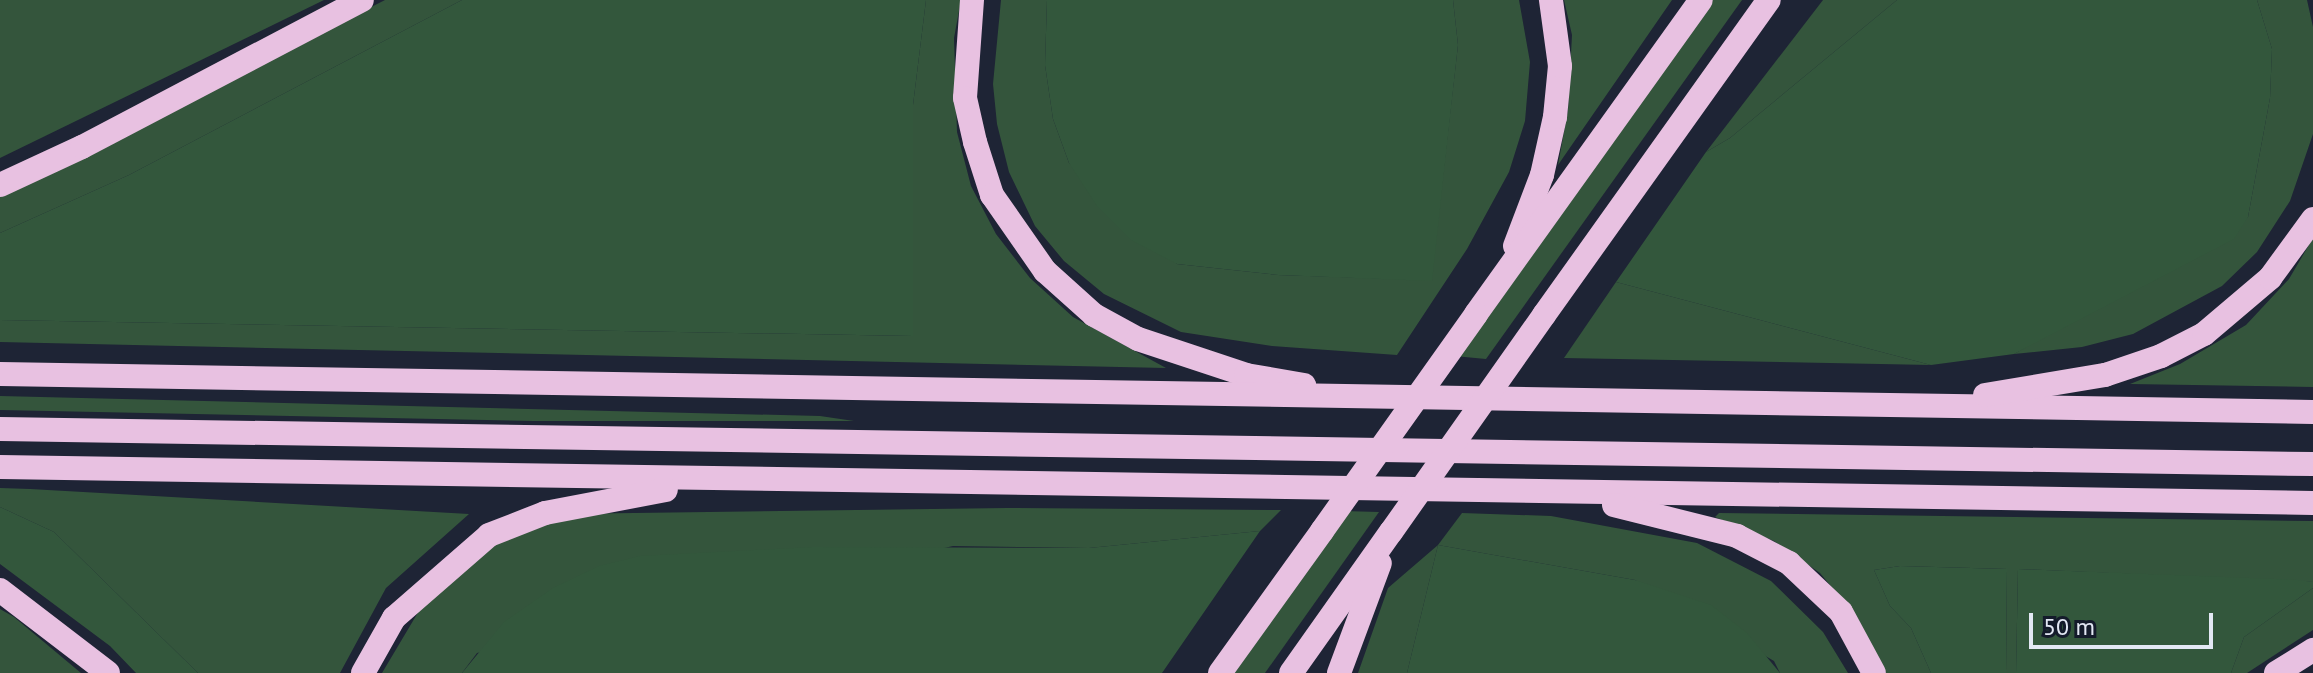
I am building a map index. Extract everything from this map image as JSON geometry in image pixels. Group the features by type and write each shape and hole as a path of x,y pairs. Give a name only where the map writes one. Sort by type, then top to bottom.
{"highway":[{"path":"0,185 82,147 362,0"},
{"path":"972,0 965,98 975,142 992,195 1045,271 1094,315 1138,339 1246,375 1378,399"},
{"path":"1503,278 1542,175 1555,117 1560,66 1551,0"},
{"path":"1220,673 1701,0"},
{"path":"1291,673 1769,0"},
{"path":"1928,405 2105,375 2161,356 2240,308 2270,278 2313,219"},
{"path":"0,374 2313,412"},
{"path":"0,429 2313,464"},
{"path":"0,467 2313,503"},
{"path":"363,673 394,618 489,535 545,513 604,498 752,479"},
{"path":"1561,493 1737,536 1789,563 1841,612 1874,673"},
{"path":"1339,673 1391,532"},
{"path":"0,590 108,673"},
{"path":"2276,673 2313,650"}],"green space":[{"path":"0,0 324,0 0,158"},
{"path":"385,0 462,0 129,175 0,233 0,196"},
{"path":"462,0 926,0 913,105 913,336 0,320 0,233 129,175"},
{"path":"926,0 961,0 954,38 957,132 971,186 996,234 1030,278 1073,317 1166,368 0,342 0,320 912,336 913,105"},
{"path":"1001,0 1047,0 1045,65 1053,119 1069,163 1177,264 1278,275 1431,280 1458,45 1453,0 1519,0 1530,62 1525,121 1509,172 1467,249 1397,355 1272,346 1181,332 1104,294 1064,261 1035,226 1009,172 997,124 993,84"},
{"path":"1047,0 1453,0 1458,45 1432,281 1278,275 1177,264 1131,240 1097,206 1069,163 1053,119 1045,65"},
{"path":"1564,0 1672,0 1558,165 1568,110 1572,35"},
{"path":"1712,0 1742,0 1486,359 1454,356"},
{"path":"1823,0 1897,0 1730,138 1706,152"},
{"path":"1897,0 2257,0 2272,49 2270,98 2248,217 2234,239 2014,354 1931,365 1616,282 1706,152 1730,138"},
{"path":"2257,0 2307,0 2313,27 2313,134 2290,201 2257,252 2222,286 2133,334 2082,347 2014,354 2248,217 2270,98 2272,49"},
{"path":"2313,238 2313,387 2130,384 2180,364 2246,325 2289,279"},
{"path":"1616,282 1931,365 1564,358"},
{"path":"0,396 820,416 854,421 534,421 0,410"},
{"path":"0,488 469,514 386,588 340,673 198,673 54,532 0,507"},
{"path":"0,507 54,532 198,673 136,673 110,646 0,564"},
{"path":"1007,508 1281,510 1260,531 1089,548 953,546 477,653 462,673 382,673 426,599 512,529 560,514"},
{"path":"1343,511 1379,512 1265,673 1227,673"},
{"path":"1462,513 1551,516 1697,543 1771,581 1823,632 1848,673 1780,673 1774,661 1635,580 1438,545"},
{"path":"1719,513 2313,521 2313,582 2018,569 2016,673 2006,673 2007,569 1900,566 1874,570 1890,606 1911,628 1931,673 1886,673 1858,619 1820,573 1774,541 1715,517"},
{"path":"1260,531 1162,673 462,673 504,622 553,588 599,566 640,556 813,547 1089,548"},
{"path":"1438,545 1407,673 1358,673 1388,588"},
{"path":"1438,545 1635,580 1711,605 1747,633 1780,673 1407,673"},
{"path":"1900,566 2007,569 2006,673 1931,673 1911,628 1890,606 1874,570"},
{"path":"2018,569 2298,580 2313,582 2313,588 2244,637 2231,673 2016,673"},
{"path":"2313,588 2313,630 2247,673 2231,673 2244,637"},
{"path":"0,609 14,617 81,673 0,673"}]}
